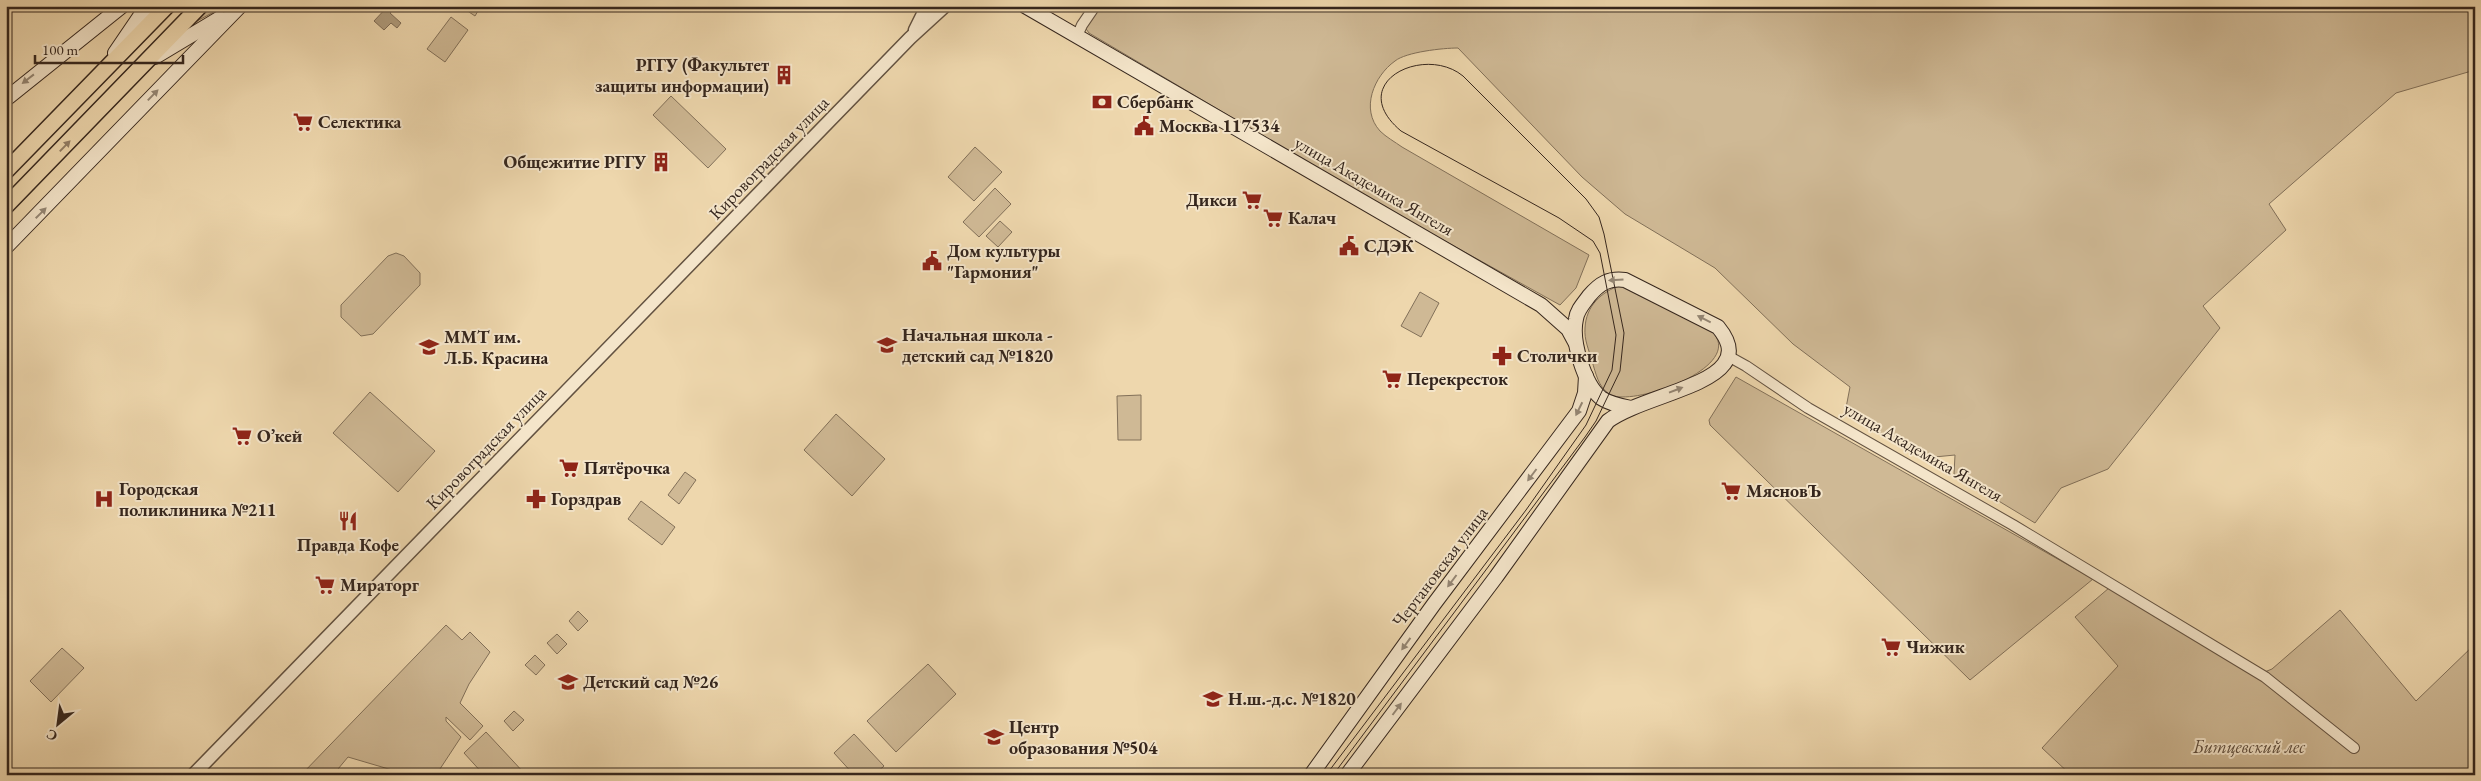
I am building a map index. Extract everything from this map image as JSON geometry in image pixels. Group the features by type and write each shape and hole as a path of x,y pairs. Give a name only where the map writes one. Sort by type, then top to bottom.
{"main road":[{"path":"6,99 122,6"},
{"path":"102,72 147,6"},
{"path":"6,170 167,6"},
{"path":"6,206 200,6"},
{"path":"146,63 238,6"},
{"path":"6,247 238,6"},
{"name":"улица Академика Янгеля","path":"1029,7 1541,305"},
{"path":"1347,775 1496,577 1608,421 1630,408 1709,377 1724,365 1728,356 1727,337 1718,327 1625,280 1613,278 1595,288 1569,310 1560,312 1541,305"},
{"name":"Чертановская улица","path":"1595,288 1581,306 1576,318 1575,343 1586,376 1600,397 1618,406 1630,408"},
{"path":"1541,305 1568,330 1575,343"},
{"name":"Чертановская улица","path":"1310,775 1434,604 1580,411 1585,393 1586,376"}],"street":[{"name":"Кировоградская улица","path":"910,38 927,6"},
{"name":"Кировоградская улица","path":"193,775 910,38 945,6"},
{"path":"1078,36 1082,25 1095,6"},
{"name":"улица Академика Янгеля","path":"1728,356 1808,408 2101,578 2266,677 2354,748"}],"green space":[{"path":"212,6 225,6 197,21"},
{"path":"460,6 481,6 475,16"},
{"path":"1099,6 2475,6 2475,70 2396,93 2269,204 2286,230 2203,306 2220,328 2108,469 2061,488 2035,523 1954,474 1955,455 1924,458 1845,413 1850,387 1793,344 1715,268 1625,214 1582,177 1458,48 1407,55 1388,67 1381,75 1372,93 1370,103 1374,122 1382,133 1402,147 1589,255 1576,288 1560,305 1380,205 1089,33 1084,26"},
{"path":"451,17 468,30 445,62 427,49"},
{"path":"671,96 726,149 708,168 653,115"},
{"path":"975,147 1002,172 974,201 948,177"},
{"path":"995,188 1011,204 979,237 963,222"},
{"path":"1000,221 1012,232 998,247 986,236"},
{"path":"396,253 404,256 420,273 420,285 373,334 361,336 341,317 341,305 388,256"},
{"path":"1621,285 1685,315 1708,329 1715,335 1718,348 1712,361 1698,373 1658,391 1638,396 1620,397 1609,394 1602,387 1596,375 1586,341 1585,328 1588,313 1596,301 1607,292"},
{"path":"1420,292 1439,303 1421,337 1401,326"},
{"path":"1736,377 2093,579 1970,680 1710,425 1709,420"},
{"path":"370,392 435,451 398,492 333,433"},
{"path":"1141,395 1141,440 1118,440 1117,396"},
{"path":"836,414 885,459 852,496 804,450"},
{"path":"685,472 696,480 679,504 668,495"},
{"path":"641,501 675,527 662,545 628,519"},
{"name":"Битцевский лес","path":"2109,588 2257,675 2272,669 2340,610 2416,701 2475,644 2475,775 2071,775 2042,748 2118,666 2075,617"},
{"path":"578,611 588,621 578,631 569,621"},
{"path":"446,625 462,640 470,632 490,652 469,684 460,703 483,726 470,740 446,717 446,721 461,737 436,775 409,775 348,757 333,775 301,775"},
{"path":"557,634 567,644 557,654 547,643"},
{"path":"62,648 84,668 51,702 30,681"},
{"path":"535,655 545,665 536,675 525,665"},
{"path":"928,664 956,694 896,752 867,721"},
{"path":"514,711 524,720 513,731 504,721"},
{"path":"486,732 526,775 484,775 464,753"},
{"path":"854,734 884,766 874,775 854,775 834,753"}],"shaded area":[{"path":"388,6 397,6 390,13 401,23 397,28 391,23 384,30 374,21"}],"tram line":[{"path":"1326,775 1526,510 1586,425 1612,370 1616,335 1600,253 1593,241 1559,218 1401,131 1386,114 1381,98 1385,84 1396,74 1411,67 1429,64 1447,67 1463,76 1586,199 1599,217 1624,333 1620,371 1596,421 1585,437 1333,775"}],"place":[{"name":"РГГУ (Факультет защиты информации)","path":"784,75"},
{"name":"Сбербанк","path":"1102,102"},
{"name":"Селектика","path":"303,122"},
{"name":"Москва 117534","path":"1144,126"},
{"name":"Общежитие РГГУ","path":"661,162"},
{"name":"Дикси","path":"1252,200"},
{"name":"Калач","path":"1273,218"},
{"name":"СДЭК","path":"1349,246"},
{"name":"Дом культуры \"Гармония\"","path":"932,261"},
{"name":"Начальная школа - детский сад №1820","path":"887,345"},
{"name":"ММТ им. Л.Б. Красина","path":"429,347"},
{"name":"Столички","path":"1502,356"},
{"name":"Перекресток","path":"1392,379"},
{"name":"О’кей","path":"242,436"},
{"name":"Пятёрочка","path":"569,468"},
{"name":"МясновЪ","path":"1731,491"},
{"name":"Городская поликлиника №211","path":"104,499"},
{"name":"Горздрав","path":"536,499"},
{"name":"Правда Кофе","path":"348,521"},
{"name":"Мираторг","path":"325,585"},
{"name":"Чижик","path":"1891,647"},
{"name":"Детский сад №26","path":"568,682"},
{"name":"Н.ш.-д.с. №1820","path":"1213,699"},
{"name":"Центр образования №504","path":"994,737"}]}
